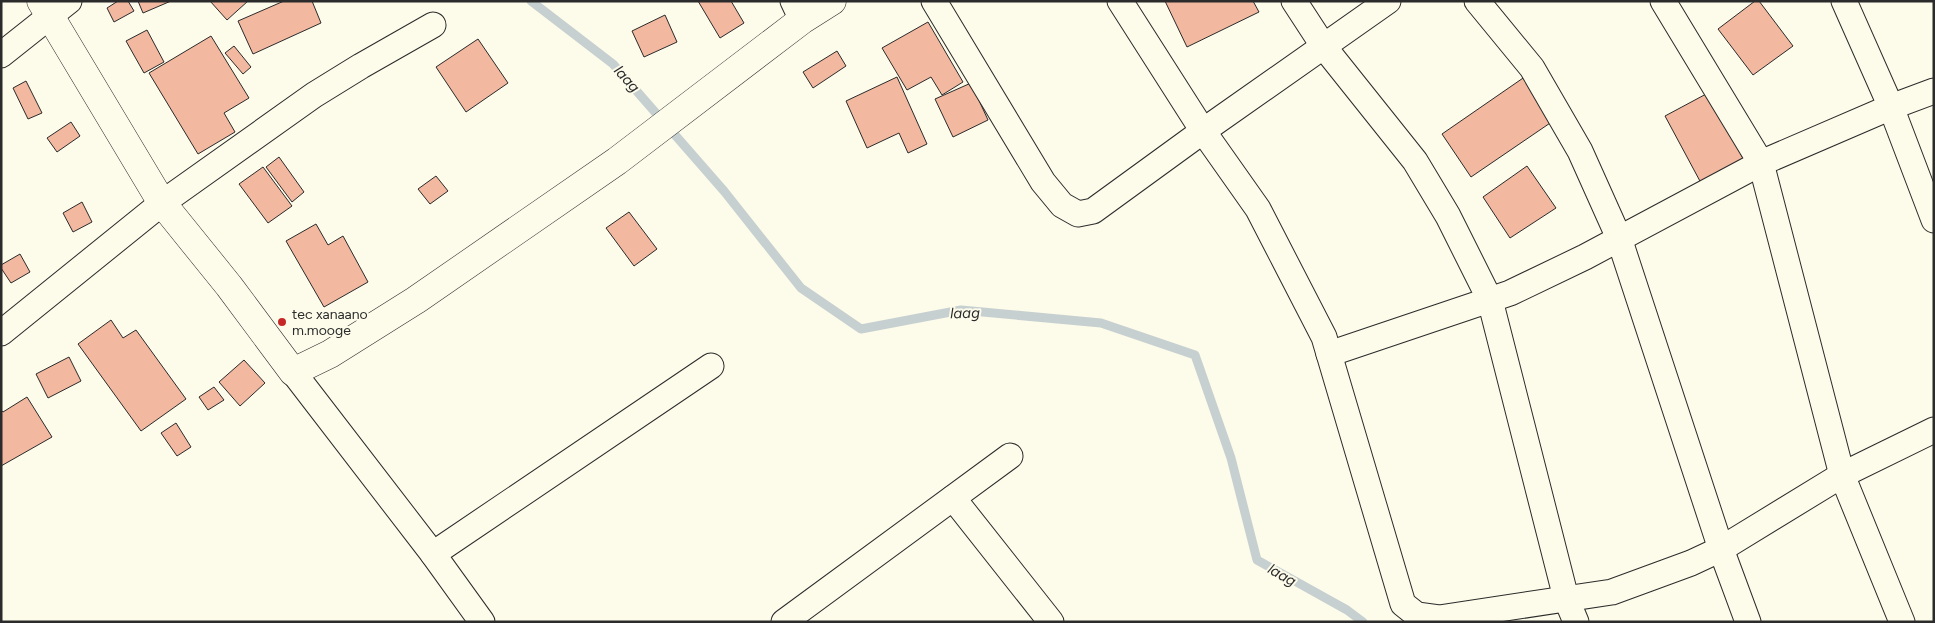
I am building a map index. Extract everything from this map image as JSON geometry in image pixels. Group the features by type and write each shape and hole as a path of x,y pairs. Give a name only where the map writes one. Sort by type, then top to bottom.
{"street":[{"path":"293,372 330,354 416,300 617,162 682,114 798,11 832,1"},
{"path":"934,1 1043,182 1062,205 1078,214 1093,210 1388,1"},
{"path":"1120,1 1203,131 1258,209 1324,337 1403,604 1417,615 1439,618 1612,592 1721,549 1842,475 1934,430"},
{"path":"1294,1 1324,46 1415,161 1448,216 1490,300 1566,598 1576,622"},
{"path":"1478,1 1532,68 1580,151 1620,238 1721,549 1748,622"},
{"path":"1663,1 1760,163 1842,475 1902,622"},
{"path":"1844,1 1891,107 1934,220"},
{"path":"1,55 54,6 162,203 240,300 293,372 434,554 482,622"},
{"path":"1,333 162,203 314,95 360,66 433,25"},
{"path":"1329,354 1510,293 1585,257 1760,163 1891,107 1934,91"},
{"path":"434,554 711,366"},
{"path":"784,622 1010,456"},
{"path":"953,498 1052,622"}],"building":[{"path":"118,1 128,1 134,11 114,22 107,8"},
{"path":"138,1 171,1 143,13"},
{"path":"210,1 248,1 227,20"},
{"path":"284,1 312,1 321,23 253,54 238,21"},
{"path":"698,1 731,1 744,23 720,38"},
{"path":"1165,1 1253,1 1259,12 1187,47"},
{"path":"1755,1 1759,1 1793,46 1753,75 1718,29"},
{"path":"665,15 677,42 644,57 632,31"},
{"path":"928,22 963,82 942,95 931,77 907,90 882,48"},
{"path":"147,30 164,62 144,73 126,41"},
{"path":"211,36 249,98 224,113 235,132 198,154 149,73"},
{"path":"478,39 508,83 466,112 436,67"},
{"path":"234,46 251,67 243,74 225,53"},
{"path":"837,51 846,66 813,88 803,72"},
{"path":"1526,76 1556,119 1471,177 1442,134"},
{"path":"897,77 927,144 908,153 899,133 867,148 846,101"},
{"path":"26,81 42,113 28,119 13,88"},
{"path":"971,83 988,120 953,137 935,99"},
{"path":"1708,93 1744,160 1701,183 1665,116"},
{"path":"71,122 80,136 57,152 47,138"},
{"path":"279,157 304,192 292,202 266,167"},
{"path":"1527,166 1556,208 1510,238 1483,197"},
{"path":"263,167 292,206 268,223 239,184"},
{"path":"436,176 448,191 430,204 418,189"},
{"path":"82,202 92,222 73,232 63,213"},
{"path":"629,212 657,249 634,266 606,228"},
{"path":"316,224 328,245 343,236 368,282 324,307 286,241"},
{"path":"20,254 30,272 11,283 1,265"},
{"path":"111,320 123,338 136,330 186,399 141,431 78,344"},
{"path":"69,357 81,381 48,398 36,374"},
{"path":"244,360 265,383 240,406 219,382"},
{"path":"214,387 224,400 208,410 199,397"},
{"path":"27,397 52,437 1,466 1,410 3,412"},
{"path":"176,423 191,447 177,456 161,433"}],"waterway":[{"name":"laag","path":"531,1 613,64 724,191 801,288 861,329 961,310 1101,323 1195,355 1231,458 1257,560 1347,610 1363,622"}],"place":[{"name":"tec xanaano m.mooge","path":"282,322"}]}
